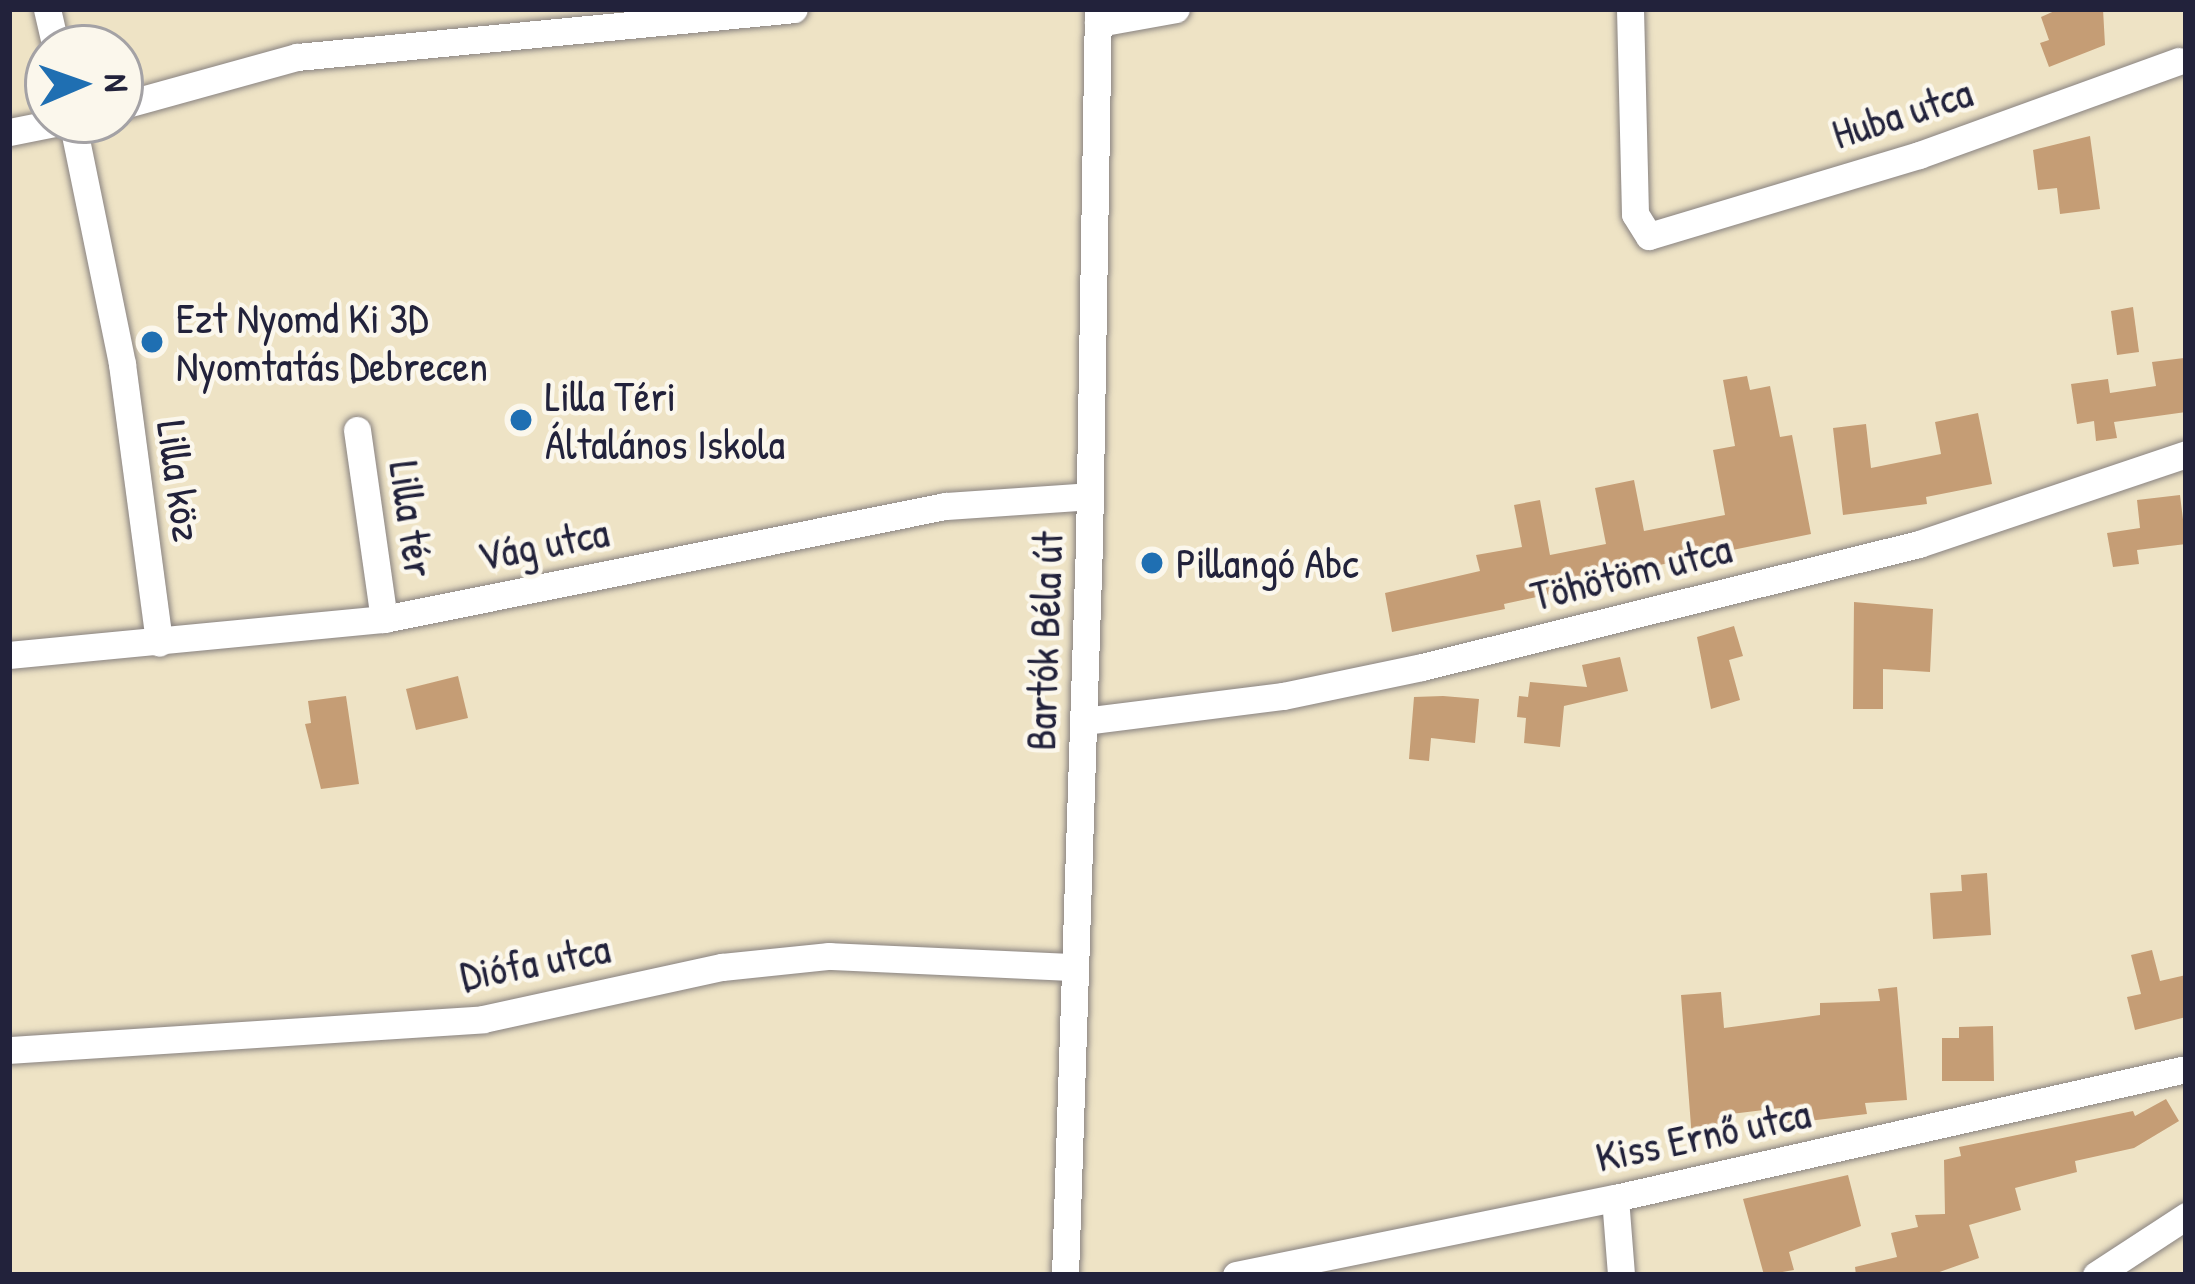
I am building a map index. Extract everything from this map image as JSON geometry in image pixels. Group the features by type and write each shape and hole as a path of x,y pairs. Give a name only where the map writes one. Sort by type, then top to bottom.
{"street":[{"path":"144,99 297,57 794,9"},
{"path":"1098,16 1176,9"},
{"name":"Huba utca","path":"1630,9 1634,214 1649,236 1918,155 2178,61"},
{"name":"Bartók Béla út","path":"1065,1275 1090,496 1098,16"},
{"name":"Lilla köz","path":"75,144 122,364 159,643"},
{"name":"Lilla tér","path":"357,430 384,619"},
{"name":"Töhötöm utca","path":"1084,721 1283,696 1422,667 1919,544 2186,454"},
{"name":"Vág utca","path":"9,655 384,619 945,506 1090,496"},
{"name":"Diófa utca","path":"9,1050 483,1018 722,967 829,956 1074,967"},
{"name":"Kiss Ernő utca","path":"1236,1275 1615,1198 2186,1070"},
{"path":"1615,1198 1621,1275"},
{"path":"2096,1275 2186,1216"}],"building":[{"path":"2059,9 2103,9 2105,45 2049,67 2040,43 2049,40 2041,17"},
{"path":"2090,136 2100,209 2060,214 2057,188 2038,190 2033,150"},
{"path":"2133,307 2139,352 2117,355 2111,311"},
{"path":"2184,358 2186,412 2114,422 2117,438 2096,441 2094,421 2077,424 2071,384 2108,379 2110,393 2156,386 2152,362"},
{"path":"1747,376 1750,390 1770,386 1780,437 1792,435 1811,534 1591,579 1592,585 1504,604 1505,609 1392,632 1385,593 1480,571 1476,555 1522,547 1514,505 1540,500 1550,555 1606,544 1595,488 1634,480 1644,531 1725,515 1713,450 1735,446 1723,380"},
{"path":"1978,413 1992,484 1926,497 1927,504 1843,515 1833,428 1866,424 1871,468 1941,454 1935,422"},
{"path":"2180,495 2186,544 2137,550 2139,564 2113,567 2107,533 2140,528 2137,500"},
{"path":"1854,602 1933,609 1930,672 1883,669 1883,709 1853,709"},
{"path":"1734,626 1743,656 1729,660 1740,700 1711,709 1697,637"},
{"path":"1620,657 1628,691 1564,706 1560,747 1524,743 1526,718 1517,717 1519,696 1528,697 1530,682 1587,687 1582,665"},
{"path":"458,676 468,718 416,730 406,689"},
{"path":"346,696 359,784 321,789 305,724 311,723 308,701"},
{"path":"1414,697 1479,699 1475,743 1431,738 1429,761 1409,759"},
{"path":"1987,873 1991,935 1933,939 1930,893 1962,891 1961,875"},
{"path":"2152,950 2160,981 2186,975 2186,1017 2135,1030 2127,997 2141,994 2131,955"},
{"path":"1897,987 1907,1100 1865,1103 1867,1114 1783,1124 1781,1108 1731,1114 1733,1136 1692,1139 1681,995 1721,992 1724,1028 1820,1015 1820,1003 1880,1001 1878,989"},
{"path":"1993,1026 1994,1081 1942,1081 1942,1038 1959,1038 1959,1027"},
{"path":"2166,1099 2179,1121 2134,1148 2075,1161 2077,1172 2015,1188 2021,1210 1969,1225 1979,1258 1931,1275 1856,1275 1855,1267 1897,1257 1891,1233 1918,1227 1915,1215 1945,1214 1944,1160 1961,1156 1959,1147 2133,1111 2135,1116"},
{"path":"1848,1175 1861,1226 1789,1252 1794,1270 1764,1275 1743,1199"}],"place":[{"name":"Ezt Nyomd Ki 3D Nyomtatás Debrecen","path":"152,342"},
{"name":"Lilla Téri Általános Iskola","path":"521,420"},
{"name":"Pillangó Abc","path":"1152,563"}]}
